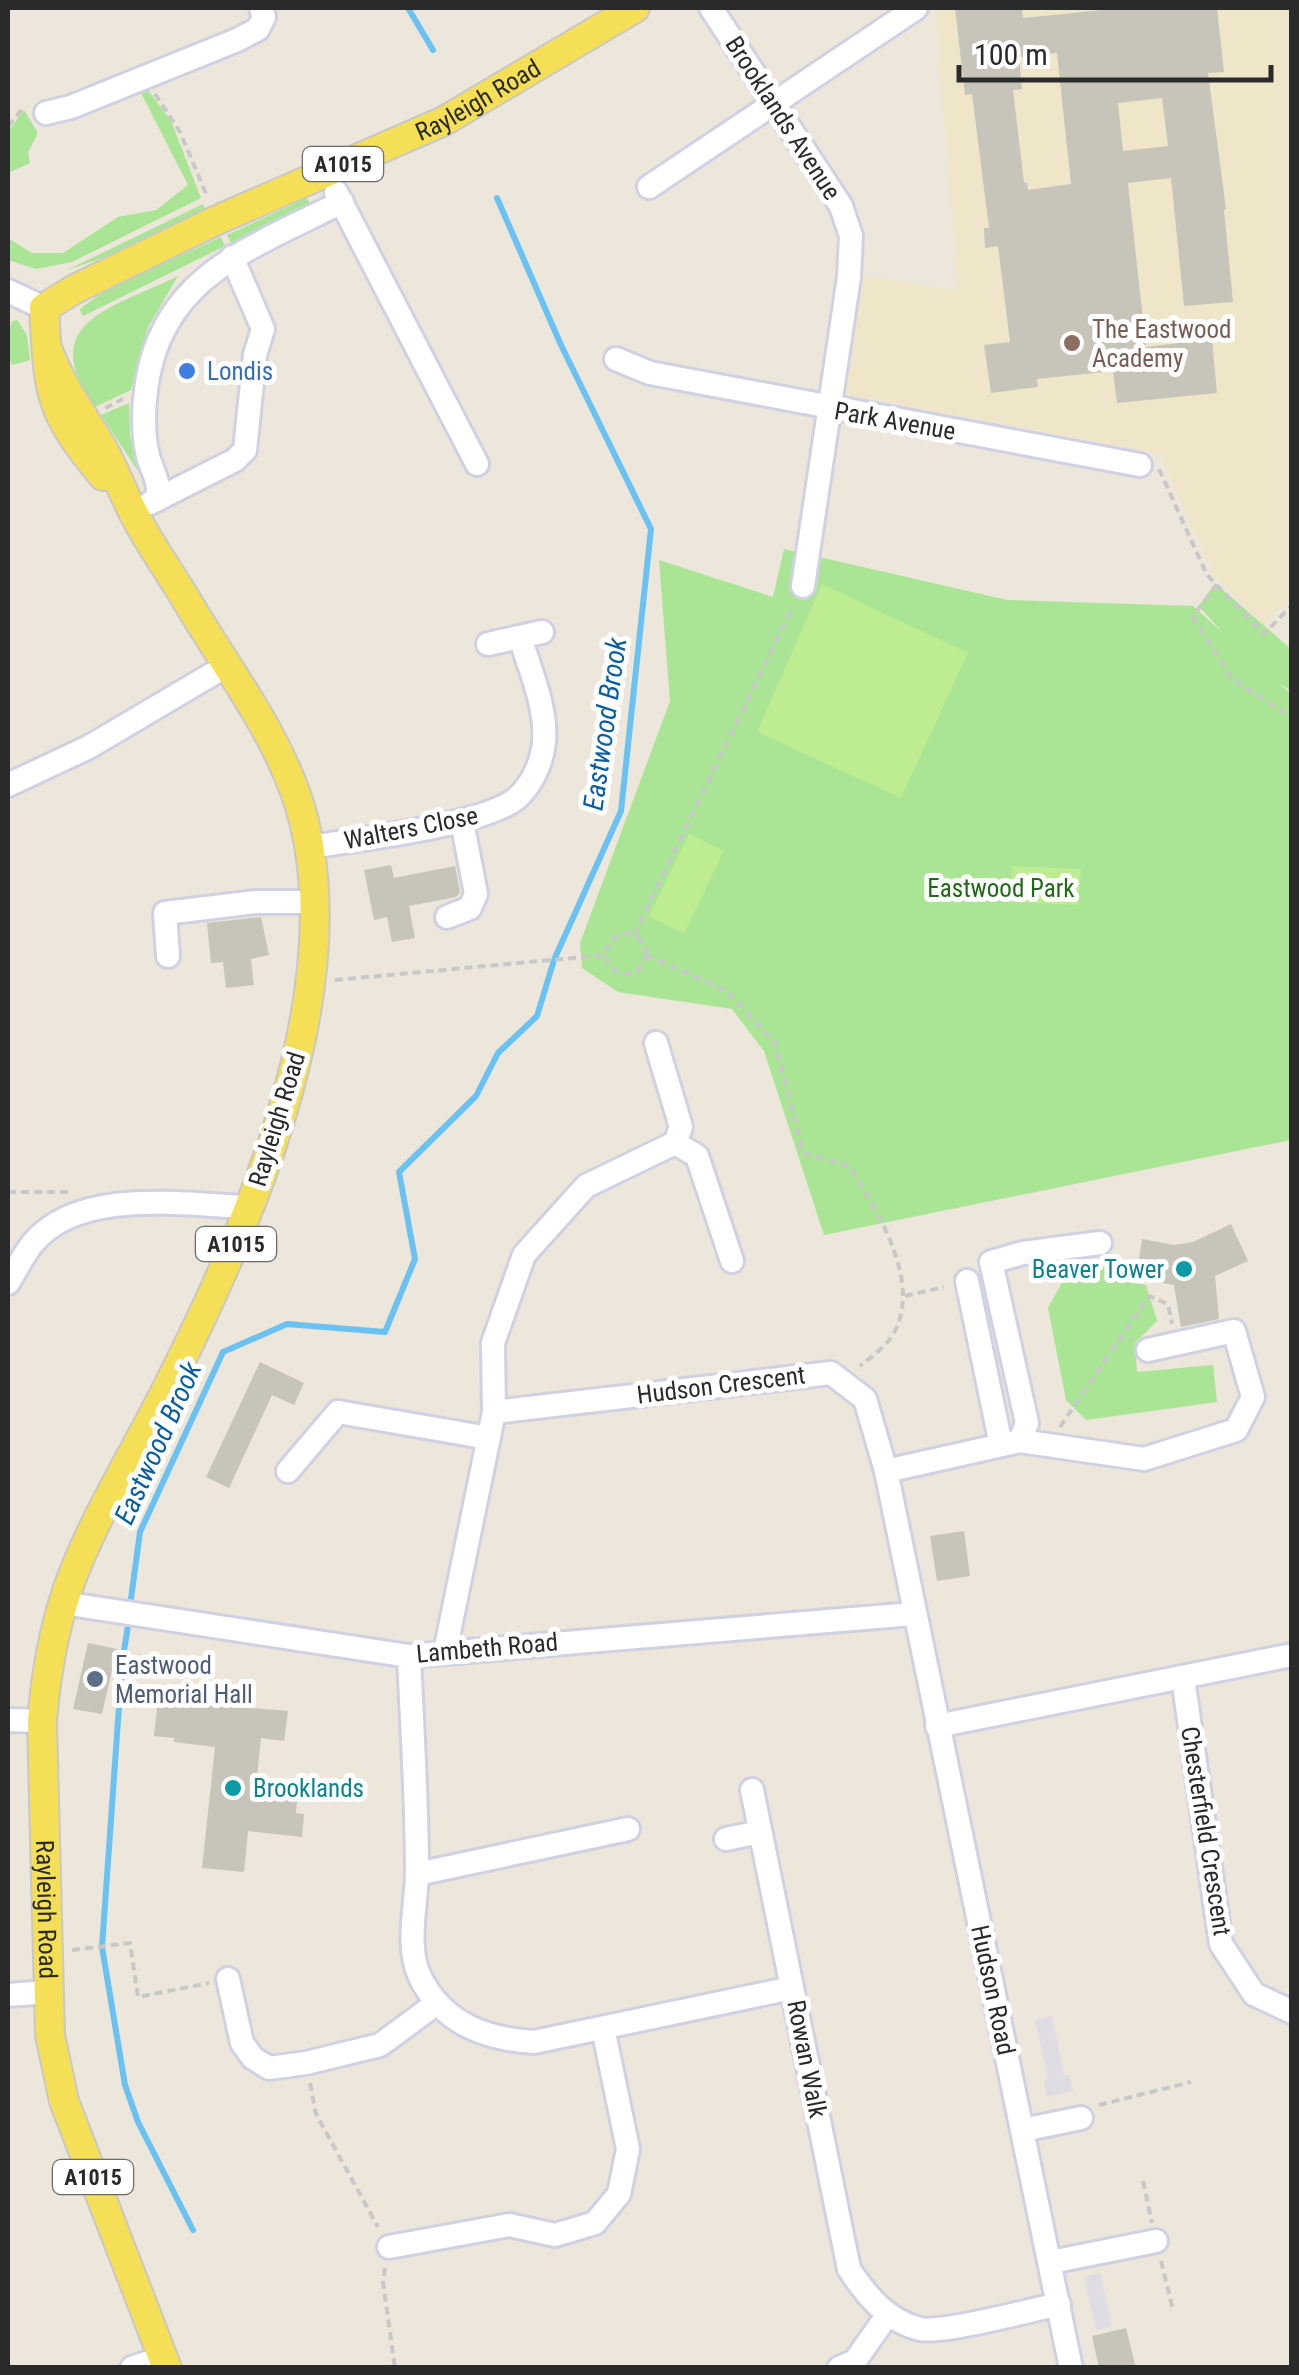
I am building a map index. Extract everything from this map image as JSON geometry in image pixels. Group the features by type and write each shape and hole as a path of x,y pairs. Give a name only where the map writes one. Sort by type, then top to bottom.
{"main road":[{"name":"Rayleigh Road","path":"165,2362 64,2101 55,2067 48,1992 42,1721 50,1651 77,1566 206,1312 250,1207 296,1060 310,982 314,902 309,846 296,794 282,760 226,666 144,506 60,381 48,350 44,308 73,290 474,105 635,8"}],"street":[{"path":"46,113 71,108 258,29 264,17 261,8"},
{"name":"Brooklands Avenue","path":"711,8 841,206 850,228 851,257 803,586"},
{"path":"648,187 916,8"},
{"path":"324,172 478,464"},
{"path":"144,506 158,484 147,454 144,416 153,359 184,297 196,283 232,257 342,202"},
{"path":"144,506 235,460 245,450 254,354 263,329 232,257"},
{"path":"8,292 44,308"},
{"name":"Park Avenue","path":"616,359 650,373 1140,466"},
{"name":"Walters Close","path":"309,846 462,821 498,810 519,797 530,784 542,757 544,728 531,635 488,644"},
{"path":"8,786 90,747 226,666"},
{"path":"447,917 470,908 476,894 462,821"},
{"path":"168,956 166,912 256,902 314,902"},
{"path":"446,1652 494,1412 494,1343 524,1256 586,1186 675,1144 681,1127 656,1043"},
{"path":"675,1144 697,1156 732,1261"},
{"path":"8,1284 33,1242 78,1212 142,1204 250,1207"},
{"path":"1011,1443 1027,1423 991,1262 1023,1253 1100,1242"},
{"path":"966,1282 1011,1443"},
{"path":"886,1471 1011,1443 1144,1459 1236,1430 1254,1398 1234,1331 1148,1350"},
{"name":"Hudson Crescent","path":"494,1412 831,1372 865,1399 886,1471 913,1614"},
{"path":"288,1470 338,1412 489,1438"},
{"name":"Lambeth Road","path":"63,1603 409,1656 913,1614"},
{"name":"Hudson Road","path":"913,1614 1071,2368"},
{"path":"937,1726 1292,1655"},
{"path":"409,1656 418,1874 413,1933 419,1975 437,2003 463,2024 497,2040 534,2042 792,1988"},
{"name":"Chesterfield Crescent","path":"1183,1678 1221,1944 1254,1994 1292,2012"},
{"path":"8,1720 42,1721"},
{"name":"Rowan Walk","path":"752,1790 849,2270 870,2300 888,2314"},
{"path":"595,1809 599,1834"},
{"path":"418,1874 628,1829"},
{"path":"726,1839 760,1832"},
{"path":"228,1980 242,2043 253,2058 269,2068 306,2064 380,2045 437,2003"},
{"path":"8,1995 48,1992"},
{"path":"389,2247 509,2225 555,2235 595,2223 619,2194 628,2149 603,2028"},
{"path":"1023,2130 1082,2118"},
{"path":"1051,2262 1156,2240"},
{"path":"839,2368 856,2361 888,2314 920,2329 1059,2304"},
{"path":"132,2368 165,2362"}],"path":[{"path":"146,76 180,132 208,199"},
{"path":"95,413 132,394"},
{"path":"1140,466 1162,470 1206,574 1264,634 1292,604"},
{"path":"634,935 803,586"},
{"path":"1217,586 1193,616 1231,678 1292,718"},
{"path":"634,935 643,943 646,955 641,967 629,974 611,968 606,956 609,942 614,937 634,935"},
{"path":"646,955 727,991 775,1042 804,1153 849,1166 884,1220 905,1296 894,1335 843,1382"},
{"path":"310,982 606,956"},
{"path":"1047,1445 1149,1296 1168,1304 1176,1344"},
{"path":"90,1949 130,1943 138,1997 228,1980"},
{"path":"306,2064 316,2114 389,2247 383,2282 395,2368"},
{"path":"1082,2118 1080,2109 1191,2082"}],"shaded area":[{"name":"The Eastwood Academy","path":"935,8 1291,8 1292,596 1265,625 1215,577 1159,454 844,394 863,275 958,291"},
{"path":"1052,2016 1064,2075 1069,2075 1073,2091 1047,2097 1044,2081 1048,2079 1035,2020"},
{"path":"1100,2273 1112,2327 1096,2330 1084,2277"}],"green space":[{"path":"148,90 171,121 201,198 72,262 36,269 8,260 8,238 32,253 63,253 118,217 156,210 188,185 141,93"},
{"path":"24,110 38,133 28,152 30,163 8,173 8,131"},
{"path":"307,198 311,205 231,243 227,235"},
{"path":"203,204 206,210 65,271"},
{"path":"221,237 225,246 83,316 82,307 110,288"},
{"path":"178,276 148,327 131,390 95,407 78,378 73,355 78,336 90,321 108,309"},
{"path":"17,320 27,335 30,360 12,365 8,338 12,321"},
{"path":"129,403 130,437 141,439 148,486 101,415"},
{"name":"Eastwood Park","path":"784,549 1007,600 1193,606 1222,632 1199,606 1215,583 1291,649 1291,691 1278,683 1292,695 1291,1140 824,1235 764,1051 732,1009 618,992 582,968 580,943 670,701 659,560 773,597"},
{"path":"822,584 968,653 901,798 757,732"},
{"path":"689,834 724,851 684,934 649,916"},
{"path":"1012,866 1081,869 1078,905 1010,902"},
{"path":"1132,1259 1126,1282 1146,1285 1157,1321 1135,1343 1137,1372 1213,1365 1217,1402 1086,1420 1066,1400 1048,1308 1069,1270"}],"building":[{"path":"955,8 1022,8 1023,18 1122,8 1217,8 1224,72 1208,73 1226,209 1233,302 1184,306 1171,178 1128,183 1146,347 1212,339 1217,393 1117,403 1113,371 1037,379 1038,387 991,393 984,345 1010,342 998,246 985,248 984,228 989,228 972,94 965,95","holes":["1057,53 1071,184 1028,190 1013,90 1022,89 1019,57","1162,98 1168,146 1123,151 1118,103"]},
{"path":"391,865 394,878 455,866 460,892 456,897 409,906 415,938 392,942 387,917 374,920 364,870"},
{"path":"261,917 269,955 251,959 254,985 226,988 223,962 211,963 207,923"},
{"name":"Beaver Tower","path":"1231,1224 1248,1261 1215,1276 1219,1319 1181,1327 1174,1285 1136,1278 1142,1239 1174,1245 1193,1242"},
{"path":"260,1362 304,1383 294,1405 272,1395 229,1488 206,1477"},
{"path":"964,1531 970,1576 937,1581 930,1536"},
{"name":"Eastwood Memorial Hall","path":"88,1643 117,1649 102,1714 73,1709"},
{"name":"Brooklands","path":"159,1690 214,1696 213,1705 288,1711 284,1741 261,1738 255,1797 297,1801 296,1813 304,1814 302,1837 248,1831 244,1872 202,1868 215,1747 154,1736"},
{"path":"1126,2328 1136,2368 1099,2368 1092,2336"}],"waterway":[{"name":"Eastwood Brook","path":"408,8 433,50"},
{"name":"Eastwood Brook","path":"130,1606 140,1532 223,1352 287,1324 385,1332 415,1259 399,1172 476,1096 498,1053 537,1016 554,960 621,811 651,529 561,345 497,198"},
{"name":"Eastwood Brook","path":"129,1619 122,1664 102,1947 125,2085 138,2122 193,2230"}],"place":[{"name":"The Eastwood Academy","path":"1072,343"},
{"name":"Londis","path":"187,371"},
{"name":"Beaver Tower","path":"1184,1269"},
{"name":"Eastwood Memorial Hall","path":"95,1679"},
{"name":"Brooklands","path":"233,1788"}]}
